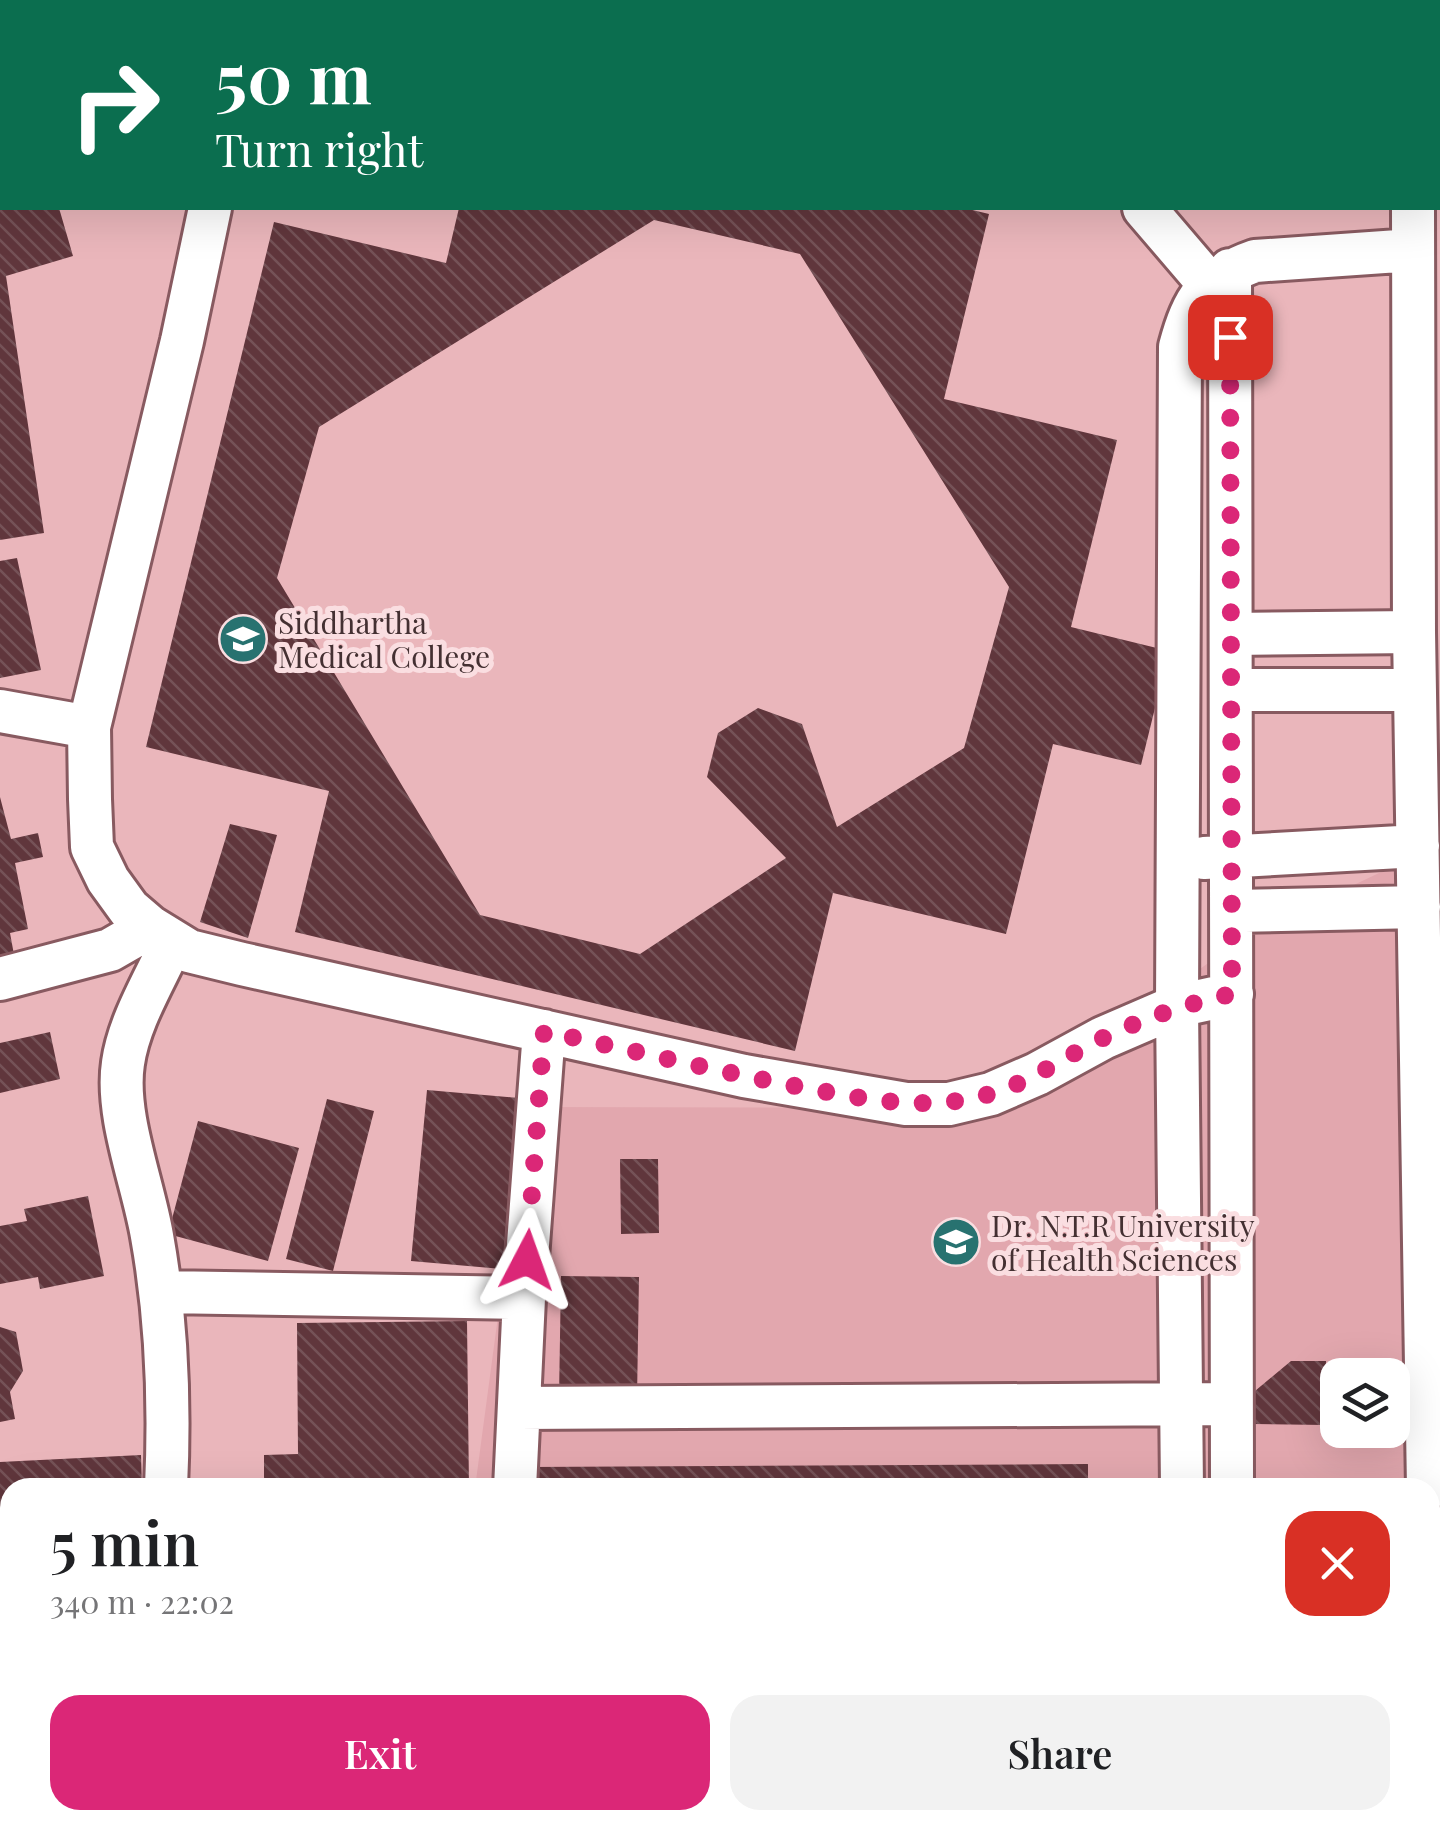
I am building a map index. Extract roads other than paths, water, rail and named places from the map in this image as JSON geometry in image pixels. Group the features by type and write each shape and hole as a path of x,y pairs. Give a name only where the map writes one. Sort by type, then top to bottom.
{"street":[{"path":"210,210 90,727 92,847 108,880 129,908 161,934 189,951 242,964 815,1090 906,1104 950,1104 991,1094 1177,1006 1232,994"},
{"path":"1146,210 1220,277 1230,404 1232,1478"},
{"path":"1412,210 1414,632 1428,1478"},
{"path":"1182,1478 1177,1006 1180,347 1196,303 1220,277 1255,261 1413,250"},
{"path":"1178,406 1230,404"},
{"path":"1178,571 1231,571"},
{"path":"1231,634 1414,632"},
{"path":"1232,690 1415,690"},
{"path":"0,712 90,727"},
{"path":"1177,859 1418,846"},
{"path":"1232,911 1418,907"},
{"path":"0,980 161,934"},
{"path":"161,934 123,1064 124,1107 162,1292 168,1386 166,1478"},
{"path":"516,1478 524,1298 544,1031"},
{"path":"162,1292 524,1298"},
{"path":"518,1408 1232,1404"}],"place":[{"name":"Siddhartha Medical College","path":"243,639"},
{"name":"Dr. N.T.R University of Health Sciences","path":"956,1242"}]}
